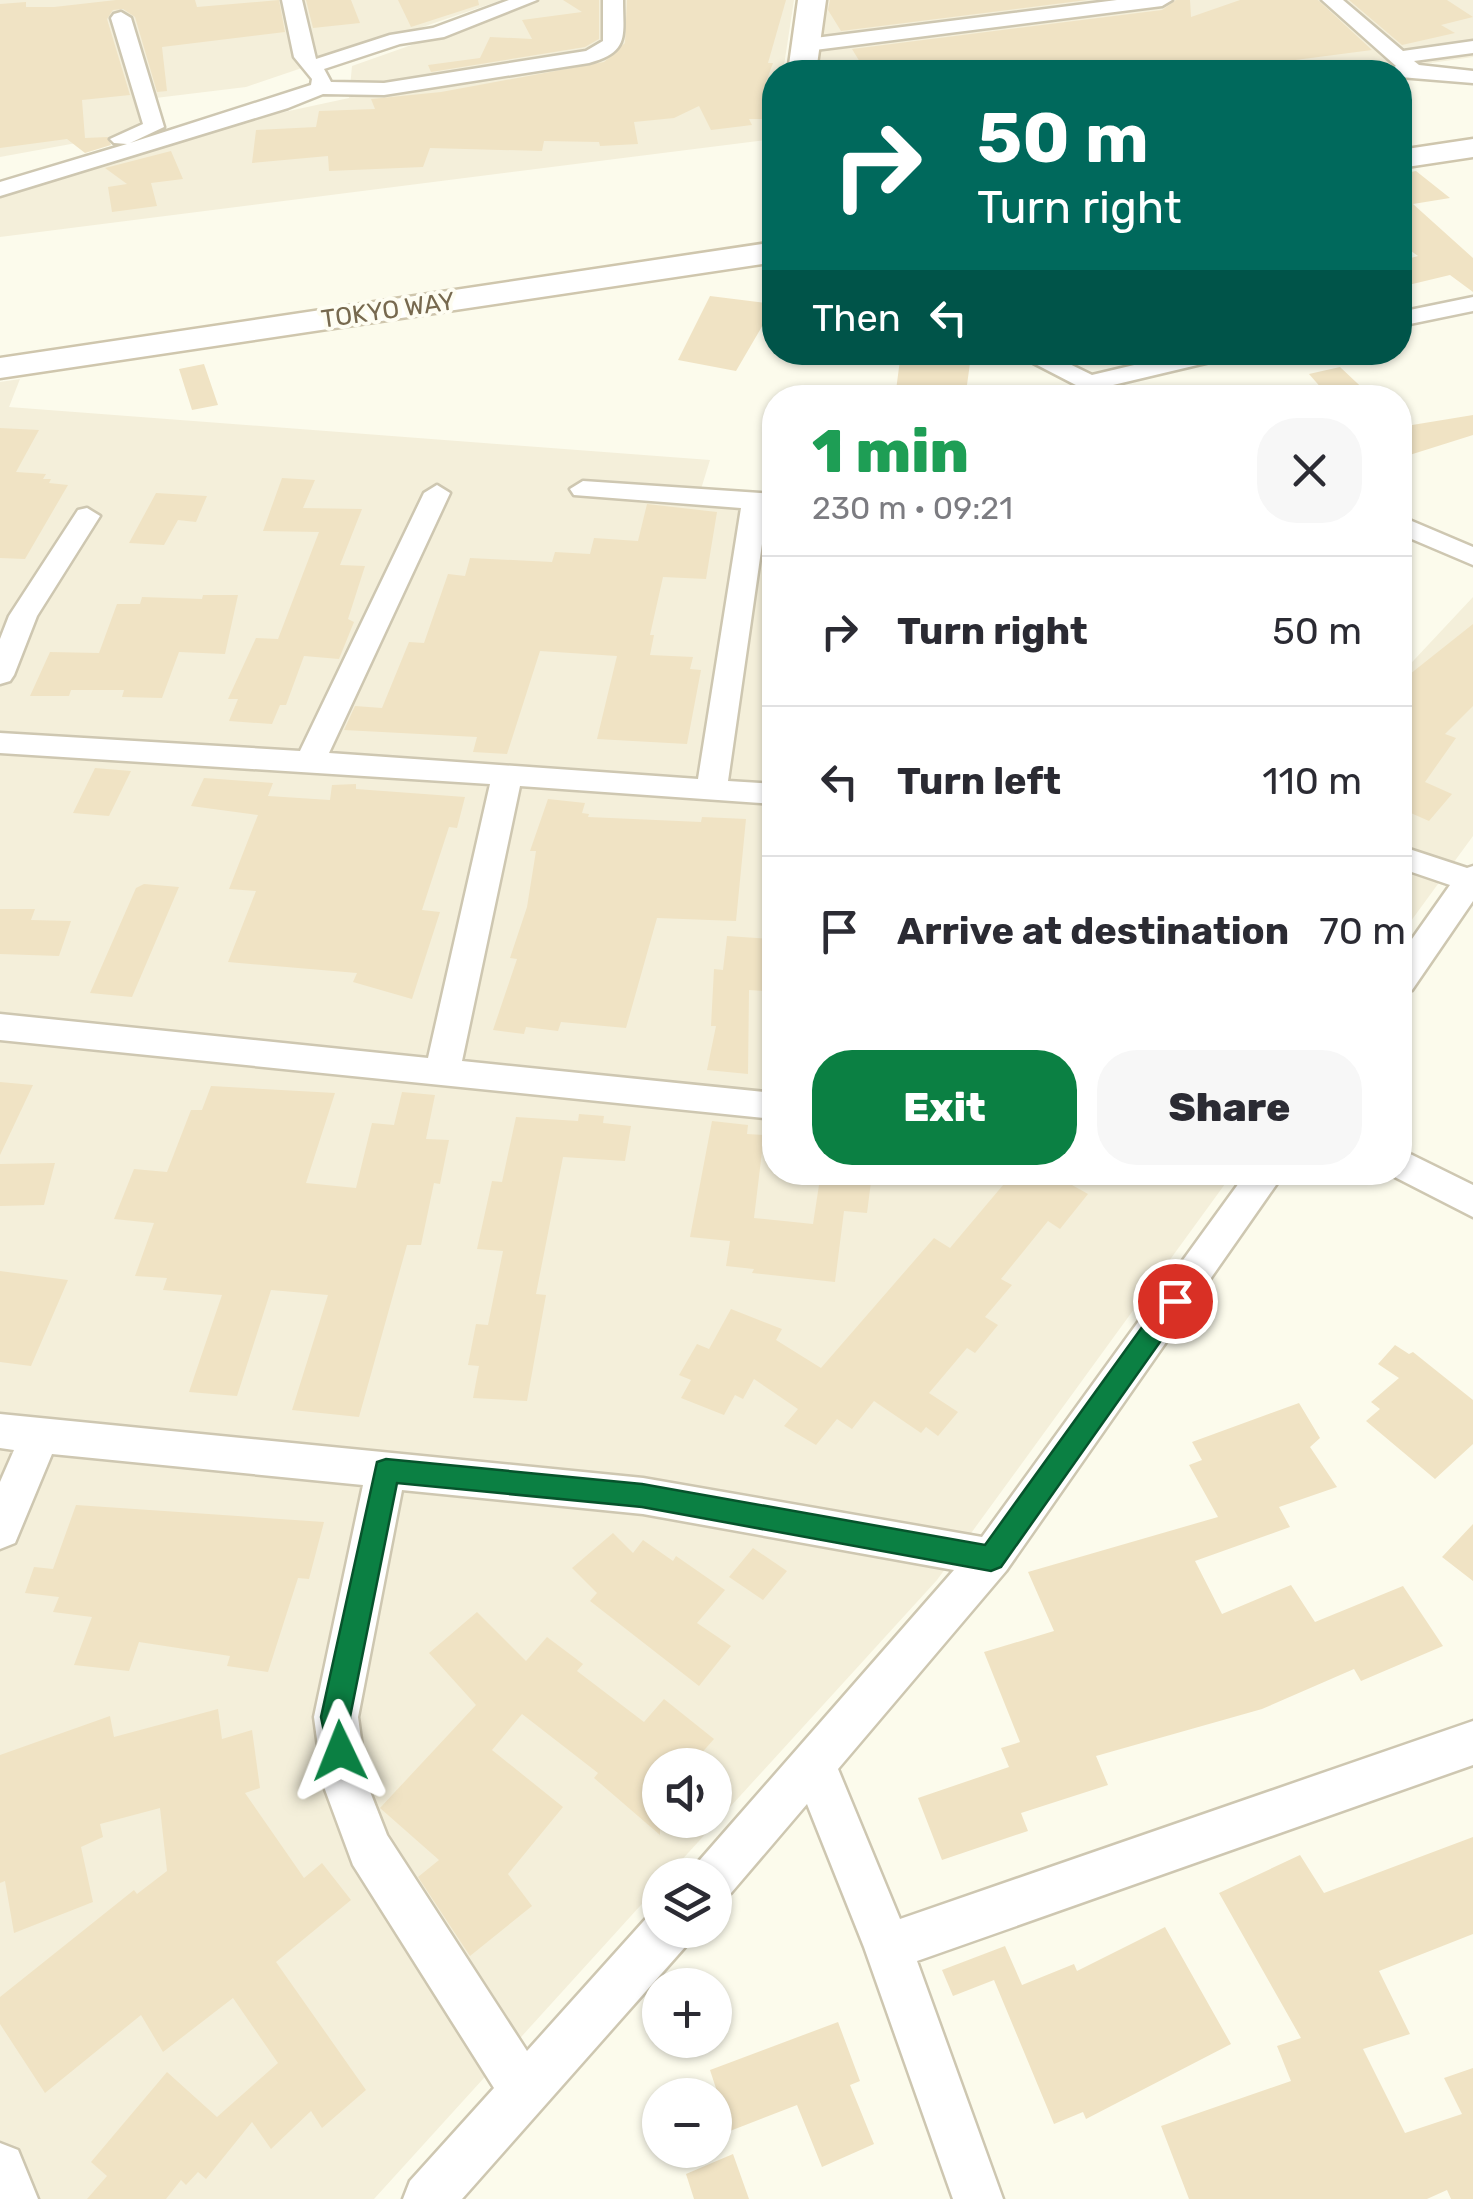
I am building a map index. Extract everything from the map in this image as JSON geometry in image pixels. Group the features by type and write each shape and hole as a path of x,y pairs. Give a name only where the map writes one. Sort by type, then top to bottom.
{"main road":[{"path":"804,59 812,0"},
{"path":"1412,154 1473,148"},
{"name":"TOKYO WAY","path":"0,368 762,253"}],"street":[{"path":"292,0 304,57 322,79 320,88"},
{"path":"310,67 397,39 436,33 527,0"},
{"path":"0,189 281,104 320,88 384,90 589,57 605,52 613,42 612,0"},
{"path":"804,59 1162,0"},
{"path":"1332,0 1396,60"},
{"path":"0,174 34,161 152,130 121,18"},
{"path":"1412,63 1473,47"},
{"path":"1412,68 1473,77"},
{"path":"1412,317 1473,304"},
{"path":"1051,365 1093,385"},
{"path":"1089,383 1166,365"},
{"path":"583,489 762,502"},
{"path":"310,762 437,493"},
{"path":"0,675 23,616 87,516"},
{"path":"712,790 762,518"},
{"path":"1412,529 1473,557"},
{"path":"0,744 28,742 762,793"},
{"path":"442,1072 506,776"},
{"path":"1412,860 1472,878 1412,965"},
{"path":"0,1027 762,1105"},
{"path":"1412,1169 1473,1202"},
{"path":"732,1858 991,1558 1258,1185"},
{"path":"0,1432 642,1496 991,1558"},
{"path":"0,1530 40,1435"},
{"path":"386,1470 336,1717 345,1784 369,1849 525,2092"},
{"path":"888,1947 1473,1743"},
{"path":"814,1766 888,1947 978,2199"},
{"path":"428,2199 652,1948"},
{"path":"0,2168 13,2199"}],"shaded area":[{"path":"0,0 502,0 246,87 139,100 142,131 0,157"},
{"path":"539,0 794,0 785,60 762,60 762,140 0,237 0,195 243,121 349,98 352,66"},
{"path":"821,0 1473,0 1473,57 1412,66 1412,60 818,60"},
{"path":"20,379 9,407 710,460 697,502 762,508 762,1185 1224,1185 937,1580 732,1805 732,1748 642,1748 642,1838 702,1838 684,1858 642,1858 642,1904 374,2199 0,2199 0,382"},
{"path":"1473,597 1473,836 1412,920 1412,662"}],"building":[{"path":"116,0 195,0 197,7 279,0 285,32 162,47 167,91 157,92 135,17 123,9 113,10 107,19 130,95 82,100 85,138 108,137 111,145 85,153 67,139 0,148 0,4 26,2 26,7 54,7"},
{"path":"306,0 351,0 360,23 313,28"},
{"path":"398,0 478,0 479,5 411,27"},
{"path":"563,0 599,0 599,39 585,47 431,72 428,65 480,58 490,37 532,39 522,20 582,12"},
{"path":"627,0 786,0 769,60 762,60 762,119 749,119 752,125 711,130 699,106 674,118 634,122 638,144 600,146 599,142 544,141 542,151 430,148 423,167 329,171 328,156 252,163 256,130 316,127 319,111 375,109 371,99 441,92 604,62 625,43"},
{"path":"830,0 1087,0 841,31 828,10"},
{"path":"1176,0 1190,0 1191,17 1240,0 1318,0 1372,50 1295,60 859,60 852,49 1162,10"},
{"path":"1349,0 1447,0 1473,17 1441,25 1455,33 1402,45"},
{"path":"171,151 183,179 151,183 157,206 112,212 108,187 127,184 105,168"},
{"path":"1412,172 1450,198 1413,204 1473,258 1473,292 1450,275 1412,284 1412,258 1418,256 1412,252"},
{"path":"710,296 762,302 762,326 736,371 678,360"},
{"path":"204,364 218,405 192,410 179,369"},
{"path":"899,365 970,365 967,385 897,385"},
{"path":"1340,367 1359,385 1319,385 1309,374"},
{"path":"1473,415 1473,435 1412,454 1412,425"},
{"path":"0,428 39,430 16,472 46,474 43,479 51,479 49,483 68,485 25,559 0,558"},
{"path":"282,478 315,480 303,508 362,509 340,565 365,566 348,619 354,622 339,659 304,656 286,705 280,705 272,724 229,721 238,699 228,699 256,638 278,639 319,532 263,531"},
{"path":"156,493 207,496 196,522 178,520 164,545 129,543"},
{"path":"647,504 717,512 706,579 663,577 650,635 654,635 650,655 693,657 690,669 701,670 687,744 597,739 617,656 540,651 507,754 473,752 477,737 344,730 355,706 382,708 409,642 424,643 448,574 465,576 470,558 552,562 555,552 590,554 594,538 638,541"},
{"path":"203,595 238,595 225,654 179,652 162,698 122,697 124,690 71,690 69,696 30,696 50,652 99,653 117,604 140,604 142,597 202,599"},
{"path":"1473,624 1473,706 1445,734 1456,738 1425,782 1452,794 1429,821 1412,814 1412,672"},
{"path":"95,768 131,771 109,816 73,813"},
{"path":"204,778 273,783 268,796 330,800 332,785 356,784 356,789 465,797 457,828 449,827 422,910 440,912 412,999 353,982 357,973 228,962 256,891 229,889 258,815 191,806"},
{"path":"548,799 585,803 582,813 589,814 588,817 701,822 702,817 746,819 736,921 657,918 626,1028 561,1022 558,1031 526,1027 524,1034 493,1030 517,959 510,958 527,907 536,851 530,851"},
{"path":"144,884 179,887 132,997 90,993 136,888"},
{"path":"0,909 35,909 31,920 71,921 59,956 0,954"},
{"path":"727,936 762,938 762,991 749,990 748,1074 707,1070 716,1026 711,1026 714,969 723,970"},
{"path":"0,1082 33,1085 0,1155"},
{"path":"211,1086 335,1093 306,1183 356,1188 372,1123 394,1125 402,1092 435,1095 426,1139 449,1140 440,1184 434,1183 421,1245 407,1245 359,1417 292,1410 328,1295 271,1290 237,1396 189,1392 222,1295 163,1290 167,1278 135,1276 154,1223 114,1219 134,1169 167,1172 191,1110 202,1110"},
{"path":"579,1114 604,1116 603,1123 631,1126 625,1161 563,1157 536,1294 546,1295 527,1401 473,1398 479,1366 468,1365 476,1324 488,1325 503,1251 477,1249 492,1181 502,1182 516,1117 578,1121"},
{"path":"712,1121 748,1125 747,1134 762,1135 754,1218 813,1224 819,1185 871,1185 867,1213 844,1211 835,1282 752,1273 754,1269 726,1266 730,1241 690,1237"},
{"path":"55,1163 44,1205 0,1206 0,1164"},
{"path":"1003,1185 1072,1185 1088,1194 1060,1229 1048,1221 1001,1279 1012,1285 985,1317 998,1325 975,1353 967,1348 929,1393 958,1412 938,1436 926,1427 921,1433 874,1401 852,1429 837,1419 816,1445 784,1426 798,1409 754,1379 743,1399 735,1395 724,1415 681,1398 691,1380 679,1375 697,1344 709,1349 731,1309 782,1329 776,1340 821,1368 934,1238 950,1248"},
{"path":"0,1271 68,1280 31,1366 0,1362"},
{"path":"1395,1345 1409,1354 1413,1352 1473,1400 1473,1444 1435,1479 1366,1421 1380,1409 1371,1402 1399,1378 1378,1364"},
{"path":"1299,1403 1320,1438 1310,1447 1337,1487 1279,1507 1290,1527 1195,1561 1222,1614 1291,1585 1315,1622 1403,1586 1443,1646 1361,1681 1354,1669 1262,1709 1096,1756 1108,1785 1021,1813 1028,1831 942,1860 918,1798 1009,1767 1001,1748 1020,1742 984,1652 1054,1631 1028,1572 1218,1517 1189,1465 1202,1460 1192,1442"},
{"path":"76,1505 324,1522 309,1579 298,1578 268,1672 227,1666 230,1656 139,1642 129,1671 74,1665 92,1617 53,1612 59,1597 25,1593 34,1567 53,1569"},
{"path":"1473,1524 1473,1581 1442,1557"},
{"path":"613,1533 633,1553 643,1540 673,1561 676,1556 725,1590 697,1623 731,1646 699,1686 590,1601 597,1593 572,1568"},
{"path":"753,1548 787,1571 763,1600 729,1577"},
{"path":"477,1612 526,1661 547,1637 583,1664 577,1671 644,1722 664,1699 714,1739 706,1748 642,1748 642,1819 594,1778 598,1773 522,1714 492,1750 563,1807 508,1874 532,1906 470,1956 418,1877 439,1860 380,1808 476,1705 429,1653"},
{"path":"218,1709 222,1739 252,1730 260,1788 245,1793 304,1878 322,1863 351,1900 276,1962 366,2090 322,2128 311,2111 271,2149 252,2122 206,2179 198,2172 186,2185 181,2180 166,2199 87,2199 107,2176 91,2162 167,2072 217,2117 278,2063 233,1998 163,2052 141,2015 45,2093 0,2024 0,1997 134,1890 137,1894 167,1871 160,1808 100,1824 103,1837 81,1847 93,1902 14,1933 5,1881 0,1883 0,1755 110,1716 114,1737"},
{"path":"1473,1837 1473,1934 1379,1971 1410,2034 1363,2049 1405,2133 1462,2114 1444,2078 1473,2068 1473,2199 1451,2199 1447,2190 1427,2199 1189,2199 1161,2126 1291,2081 1277,2046 1301,2038 1219,1893 1300,1855 1324,1893"},
{"path":"1165,1927 1231,2044 1086,2119 1083,2112 1054,2124 994,1980 953,1996 942,1970 1005,1946 1022,1985 1074,1964 1077,1971"},
{"path":"838,2022 860,2081 850,2085 874,2144 822,2167 797,2105 732,2130 732,2078 713,2078 710,2070"},
{"path":"732,2154 749,2199 694,2199 686,2174 700,2168 732,2168"}],"route":[{"path":"340,1751 336,1717 386,1470 642,1496 991,1558 1175,1301"}]}
